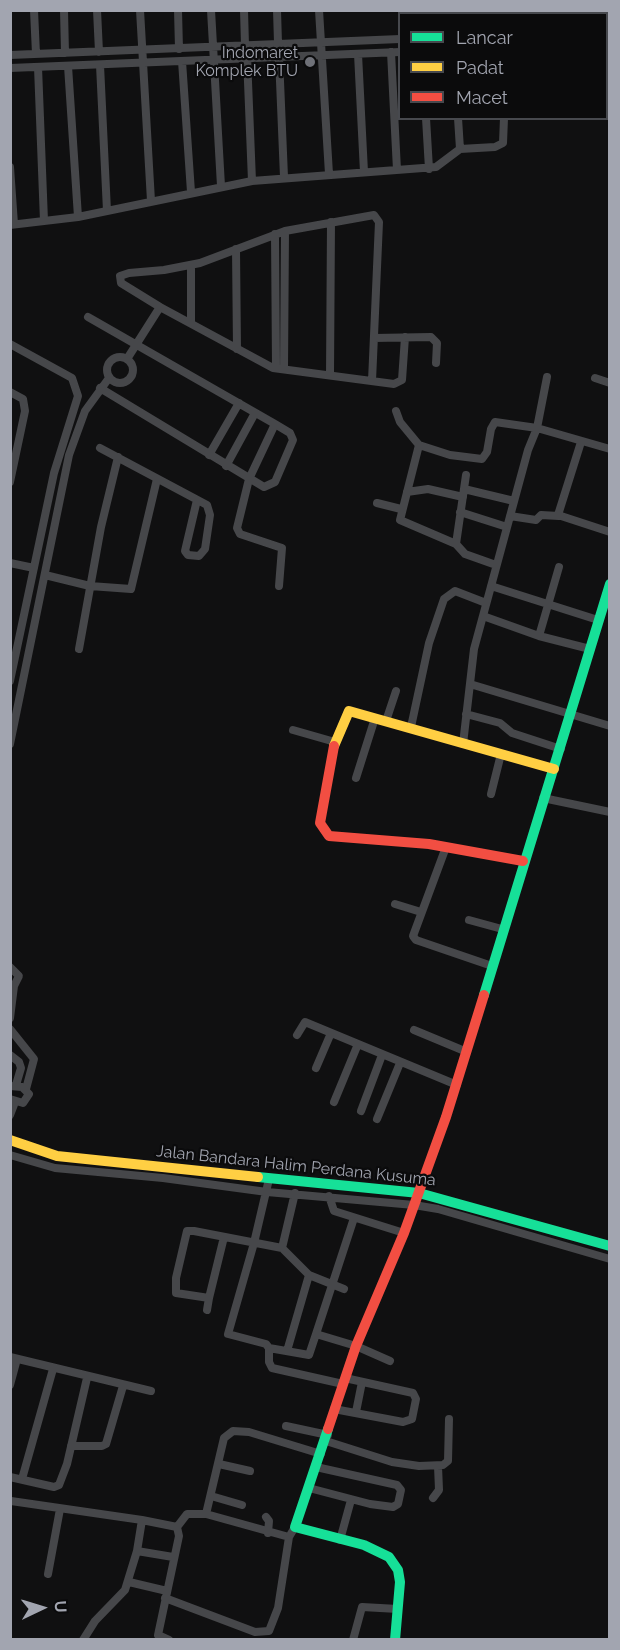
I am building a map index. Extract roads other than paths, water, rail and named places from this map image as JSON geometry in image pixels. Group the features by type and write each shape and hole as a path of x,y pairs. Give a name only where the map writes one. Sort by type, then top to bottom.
{"street":[{"path":"34,10 36,54"},
{"path":"64,10 65,54"},
{"path":"97,10 99,52"},
{"path":"140,10 151,201"},
{"path":"177,10 179,49"},
{"path":"211,10 221,186"},
{"path":"244,10 246,45"},
{"path":"277,10 278,44"},
{"path":"318,10 329,174"},
{"path":"10,55 398,39"},
{"path":"261,45 262,56"},
{"path":"10,68 395,52 397,170"},
{"path":"82,53 82,65"},
{"path":"358,54 364,172"},
{"path":"247,57 252,181"},
{"path":"279,57 284,177"},
{"path":"182,61 191,192"},
{"path":"100,65 107,211"},
{"path":"68,66 78,217"},
{"path":"38,67 44,221"},
{"path":"426,120 429,169"},
{"path":"459,120 460,149"},
{"path":"10,167 12,225 78,217 252,181 284,177 429,169 444,162 460,149 495,147 503,143 504,120"},
{"path":"372,381 379,219 370,215 285,231 191,265 120,276 121,283 160,307 237,349 280,369 372,381 402,382 405,337"},
{"path":"330,375 331,222"},
{"path":"279,298 285,231"},
{"path":"275,234 280,369"},
{"path":"236,249 237,349"},
{"path":"191,265 191,322"},
{"path":"127,359 160,307"},
{"path":"88,317 275,424 291,434 292,440 275,482 264,487 100,388"},
{"path":"374,338 435,339 437,343 436,363"},
{"path":"10,344 72,378 78,390 58,454 10,681"},
{"path":"118,357 127,359 132,365 131,377 120,383 110,378 107,369 111,361 118,357"},
{"path":"463,744 470,684 483,616 514,501 537,428 547,377"},
{"path":"10,744 69,455 85,411 100,388 110,378"},
{"path":"595,378 609,383"},
{"path":"10,392 23,399 25,411 10,482"},
{"path":"209,455 239,403"},
{"path":"396,411 400,422 419,446 450,455 482,459 487,452 491,429 495,422 537,428 609,449"},
{"path":"226,466 255,412"},
{"path":"275,424 249,479 237,531 282,548 279,586"},
{"path":"559,516 558,510 570,483 581,442"},
{"path":"419,446 400,520 456,544 465,554 496,565"},
{"path":"100,448 207,505 210,515 205,549 199,556 188,555 185,551 196,500"},
{"path":"79,649 103,518 118,457"},
{"path":"456,544 466,475"},
{"path":"45,575 90,586 124,590 133,587 157,479"},
{"path":"407,492 428,489 514,501"},
{"path":"377,503 401,509"},
{"path":"460,512 507,526"},
{"path":"510,516 536,520 541,515 559,516 609,532"},
{"path":"10,563 34,568"},
{"path":"539,636 560,567"},
{"path":"129,1582 166,1594 265,1634 271,1627 278,1608 292,1532 327,1438 352,1381 457,1085 502,929 543,798 561,749 609,584"},
{"path":"491,586 598,620"},
{"path":"411,728 429,643 444,599 455,591 486,603"},
{"path":"483,616 539,636 590,649"},
{"path":"470,684 609,726"},
{"path":"386,721 396,691"},
{"path":"523,861 446,847 329,836 320,823 335,742 349,711 554,769"},
{"path":"466,714 499,723 512,733 561,749"},
{"path":"356,778 375,718"},
{"path":"293,730 335,742"},
{"path":"491,794 501,754"},
{"path":"543,798 609,812"},
{"path":"446,847 413,934 416,940 492,966"},
{"path":"395,904 421,912"},
{"path":"470,920 502,929"},
{"path":"10,967 19,976 12,986 10,1018"},
{"path":"297,1035 305,1022 457,1085"},
{"path":"10,1029 34,1059 26,1089 29,1092 28,1100 13,1101 10,1115"},
{"path":"414,1030 467,1052"},
{"path":"316,1068 331,1033"},
{"path":"334,1102 358,1044"},
{"path":"10,1055 19,1062 21,1068 13,1086 26,1089"},
{"path":"362,1111 382,1055"},
{"path":"377,1119 400,1063"},
{"name":"Jalan Bandara Halim Perdana Kusuma","path":"10,1140 57,1156 419,1193 509,1216 609,1246"},
{"name":"Jalan Bandara Halim Perdana Kusuma","path":"10,1155 55,1168 163,1178 267,1192 414,1205 505,1228 609,1259"},
{"path":"269,1179 228,1334 262,1343 270,1348 309,1355 354,1218"},
{"path":"282,1248 295,1193"},
{"path":"329,1196 334,1211 404,1233"},
{"path":"505,1228 509,1216"},
{"path":"209,1298 175,1292 185,1235 192,1230 282,1248 309,1275 344,1290"},
{"path":"207,1310 224,1237"},
{"path":"287,1351 309,1275"},
{"path":"316,1334 390,1361"},
{"path":"270,1348 269,1362 272,1368 352,1381 413,1393 416,1396 412,1419 407,1422 340,1409"},
{"path":"10,1385 14,1358 150,1391"},
{"path":"22,1479 52,1369"},
{"path":"10,1477 57,1486 64,1475 87,1377"},
{"path":"352,1381 356,1412"},
{"path":"71,1446 106,1444 123,1386"},
{"path":"286,1426 327,1438 392,1462 438,1466 448,1461 449,1419"},
{"path":"206,1514 224,1438 238,1430 321,1454"},
{"path":"219,1464 250,1471"},
{"path":"433,1498 439,1490 438,1466"},
{"path":"309,1488 351,1500 395,1507 398,1504 400,1490 395,1485 316,1467"},
{"path":"211,1496 242,1505"},
{"path":"340,1540 351,1500"},
{"path":"11,1501 177,1527"},
{"path":"48,1574 60,1509"},
{"path":"177,1527 188,1514 206,1514 268,1533 292,1532 340,1540 377,1550 393,1561 400,1582 395,1640"},
{"path":"266,1517 269,1521 268,1533"},
{"path":"82,1640 95,1621 121,1595 129,1582 142,1520"},
{"path":"169,1640 157,1637 179,1536 177,1527"},
{"path":"137,1551 173,1557"},
{"path":"353,1640 362,1607 398,1609"}],"place":[{"name":"Indomaret Komplek BTU","path":"310,62"}]}
